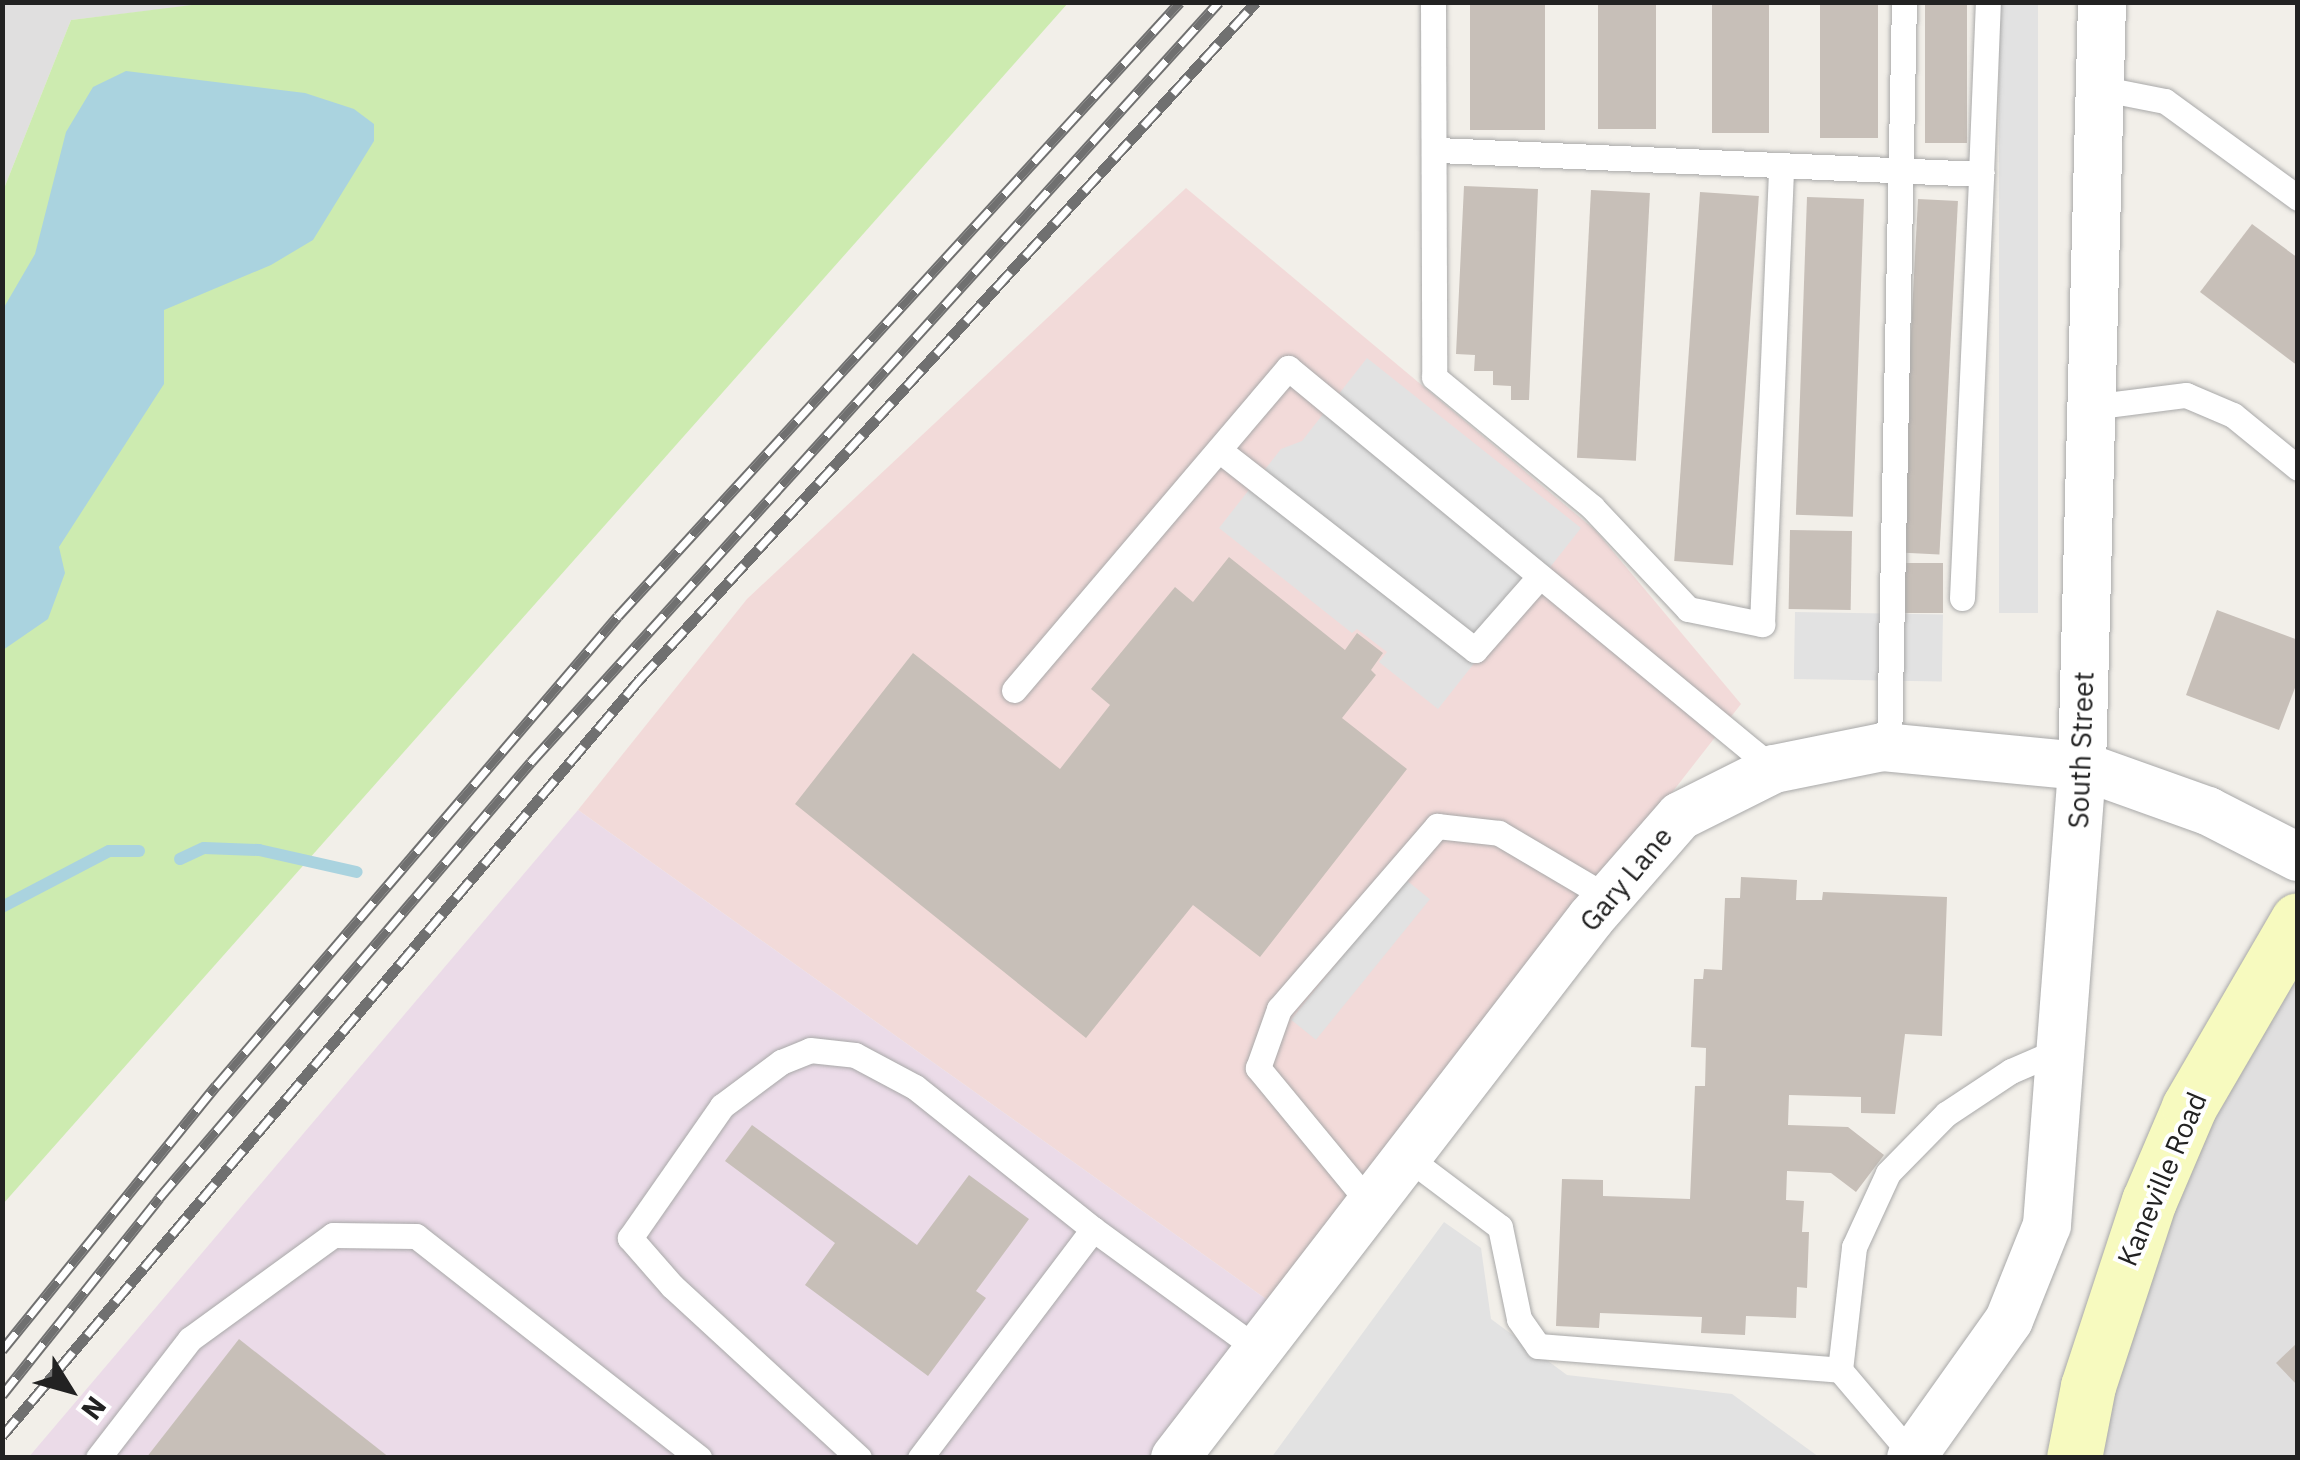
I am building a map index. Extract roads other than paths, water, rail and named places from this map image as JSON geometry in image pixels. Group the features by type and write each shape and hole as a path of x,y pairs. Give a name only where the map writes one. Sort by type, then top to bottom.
{"main road":[{"name":"Kaneville Road","path":"2074,1458 2088,1386 2149,1201 2189,1107 2298,920"}],"street":[{"name":"South Street","path":"1912,1456 2009,1320 2047,1225 2082,766 2102,2"},
{"name":"Gary Lane","path":"1175,1458 1608,898 1680,816 1774,769 1888,747 2082,766 2208,810 2298,857"}],"lane":[{"path":"1432,2 1438,150 1434,377 1592,507 1688,609 1762,624 1781,167"},
{"path":"1888,747 1904,2"},
{"path":"1962,598 1988,2"},
{"path":"2099,88 2165,101 2298,198"},
{"path":"1438,150 1981,174"},
{"path":"1014,690 1288,368 1774,769"},
{"path":"2091,407 2186,396 2234,415 2298,468"},
{"path":"1218,450 1476,650 1540,576"},
{"path":"1371,1204 1258,1068 1278,1010 1436,826 1499,834 1608,898"},
{"path":"1840,1370 1854,1247 1888,1173 1946,1114 2011,1071 2062,1049"},
{"path":"859,1458 672,1286 630,1238 722,1106 781,1062 810,1050 855,1055 914,1087 1093,1230 1259,1350"},
{"path":"1407,1157 1500,1227 1519,1320 1538,1346 1840,1370 1912,1456"},
{"path":"920,1458 1093,1230"},
{"path":"98,1458 190,1340 333,1235 416,1236 699,1458"}],"water":[{"path":"126,71 305,93 354,109 374,124 374,141 313,240 271,265 164,310 164,384 59,547 65,573 48,619 3,650 3,309 35,254 66,132 93,87"}],"waterway":[{"path":"180,859 204,848 259,850 357,872"},
{"path":"2,907 109,851 139,851"}],"railway":[{"path":"2,1350 216,1086 618,616 1180,2"},
{"path":"2,1395 159,1198 531,762 1219,2"},
{"path":"2,1436 640,679 1256,2"}]}
